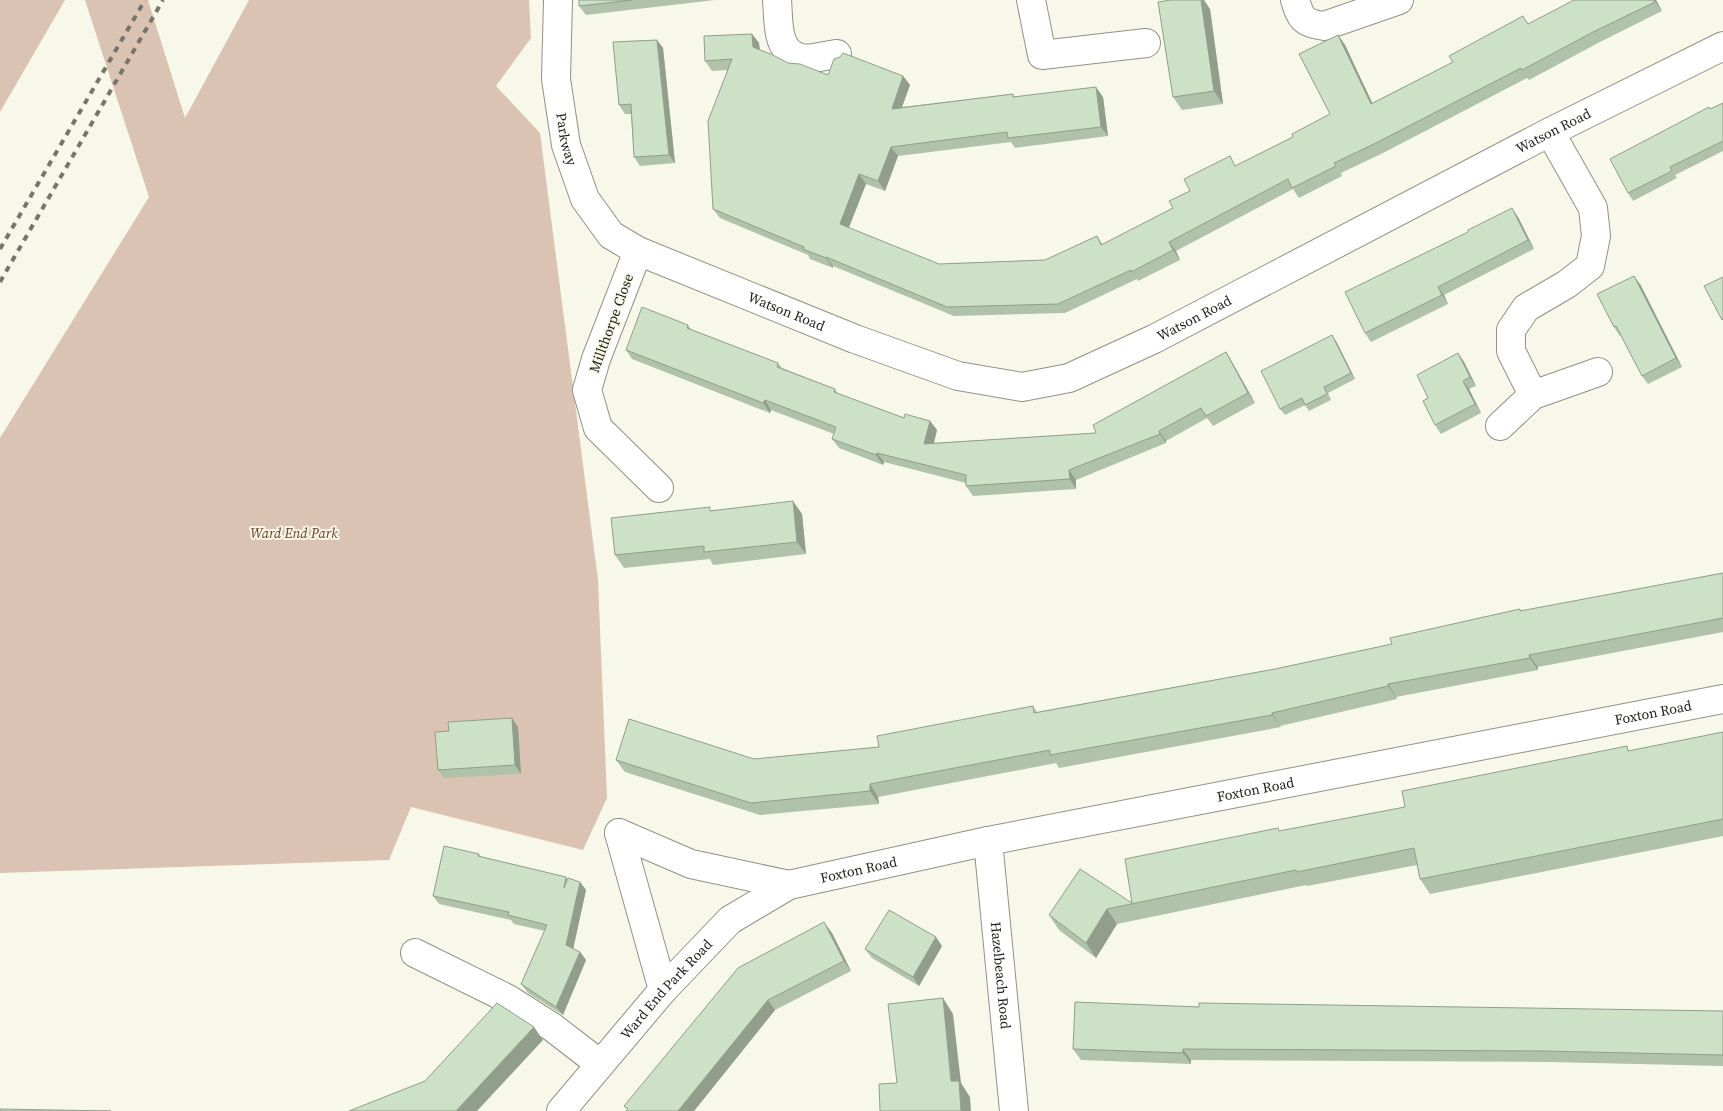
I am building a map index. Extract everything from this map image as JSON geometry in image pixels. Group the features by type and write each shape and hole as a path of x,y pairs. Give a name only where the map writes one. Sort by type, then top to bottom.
{"street":[{"name":"Parkway","path":"558,0 556,79 566,144 585,199 611,236 638,251"},
{"path":"777,0 781,41 787,51 802,58 837,54"},
{"path":"1031,0 1042,55 1146,43"},
{"path":"1295,0 1300,16 1313,24 1324,26 1399,0"},
{"name":"Watson Road","path":"638,251 812,322 958,376 1022,387 1069,378 1154,339 1550,132 1723,46"},
{"path":"1533,395 1511,351 1510,330 1526,308 1567,284 1590,266 1596,236 1593,208 1550,132"},
{"name":"Millthorpe Close","path":"638,251 596,359 587,390 598,428 659,488"},
{"path":"1500,426 1533,395 1598,372"},
{"name":"Foxton Road","path":"789,884 988,841 1723,699"},
{"path":"663,990 619,833 691,864 789,884"},
{"name":"Hazelbeach Road","path":"988,841 1014,1111"},
{"name":"Ward End Park Road","path":"561,1111 663,990 730,920 789,884"},
{"path":"416,953 508,999 552,1027 600,1064"}],"green space":[{"path":"0,0 65,0 0,112"},
{"name":"Ward End Park","path":"85,0 148,0 185,118 249,0 529,0 531,38 496,86 540,133 598,580 607,798 583,850 411,807 389,860 0,873 0,438 149,197"}],"building":[{"path":"579,0 632,0 579,6"},
{"path":"1201,0 1214,91 1173,97 1158,2"},
{"path":"1574,0 1654,0 1655,2 1334,163 1336,166 1292,188 1288,179 1169,242 1173,250 1131,272 1131,270 1058,304 947,307 803,249 804,247 713,209 708,121 732,59 705,61 704,36 752,34 753,47 788,63 800,64 828,75 834,59 840,57 843,53 903,76 892,109 1013,94 1013,97 1096,87 1101,127 1008,138 1007,132 891,147 878,181 859,174 840,224 939,264 1045,260 1097,236 1101,245 1173,208 1169,201 1190,191 1184,179 1230,156 1235,166 1293,137 1292,134 1330,114 1299,54 1338,35 1371,104 1453,62 1449,56 1523,16 1528,24"},
{"path":"657,40 669,155 634,157 631,104 619,105 613,42"},
{"path":"1723,103 1723,141 1670,167 1672,171 1628,193 1610,159 1709,107 1710,109"},
{"path":"1512,208 1528,240 1438,287 1442,295 1365,333 1345,292 1468,232 1468,230"},
{"path":"1634,276 1676,358 1642,376 1597,294"},
{"path":"1723,277 1723,319 1722,320 1704,286"},
{"path":"642,307 688,325 687,328 778,363 777,367 835,389 834,392 904,418 905,414 930,421 924,444 1096,433 1093,425 1226,352 1248,393 1206,416 1201,408 1159,431 1160,434 1069,470 1070,479 966,486 966,475 877,453 876,455 832,439 836,427 765,400 763,403 626,350"},
{"path":"1332,335 1351,373 1324,387 1327,394 1305,405 1302,398 1280,409 1261,371"},
{"path":"1458,353 1470,377 1463,381 1475,404 1435,425 1423,401 1428,398 1417,375"},
{"path":"793,501 797,542 704,552 704,546 615,555 611,518 710,507 710,511"},
{"path":"1723,573 1723,618 1529,655 1530,658 1388,684 1388,686 1272,713 1272,715 1050,755 1050,750 870,784 870,791 751,803 616,760 629,719 754,759 879,747 877,736 1033,706 1034,713 1275,669 1392,644 1390,638 1520,609 1520,611"},
{"path":"512,718 515,765 438,770 435,732 449,731 448,722"},
{"path":"1723,732 1723,819 1420,879 1414,848 1297,872 1296,870 1107,909 1086,943 1049,915 1080,869 1132,903 1125,859 1278,828 1279,831 1405,807 1402,791 1627,746 1628,751"},
{"path":"444,846 566,877 564,888 568,878 580,882 566,945 580,952 556,1007 521,984 547,925 508,915 509,912 433,896"},
{"path":"889,910 936,937 913,977 865,949"},
{"path":"824,922 844,961 768,1000 678,1111 626,1111 628,1109 624,1106 738,968"},
{"path":"943,998 951,1081 959,1081 961,1111 880,1111 879,1084 897,1083 888,1004"},
{"path":"1075,1002 1199,1007 1199,1003 1723,1011 1723,1055 1542,1051 1183,1049 1183,1053 1073,1049"},
{"path":"497,1003 534,1027 456,1111 349,1111 425,1081"},
{"path":"0,1109 111,1111 0,1111"}],"railway":[{"path":"0,249 145,0"},
{"path":"0,282 163,0"}]}
